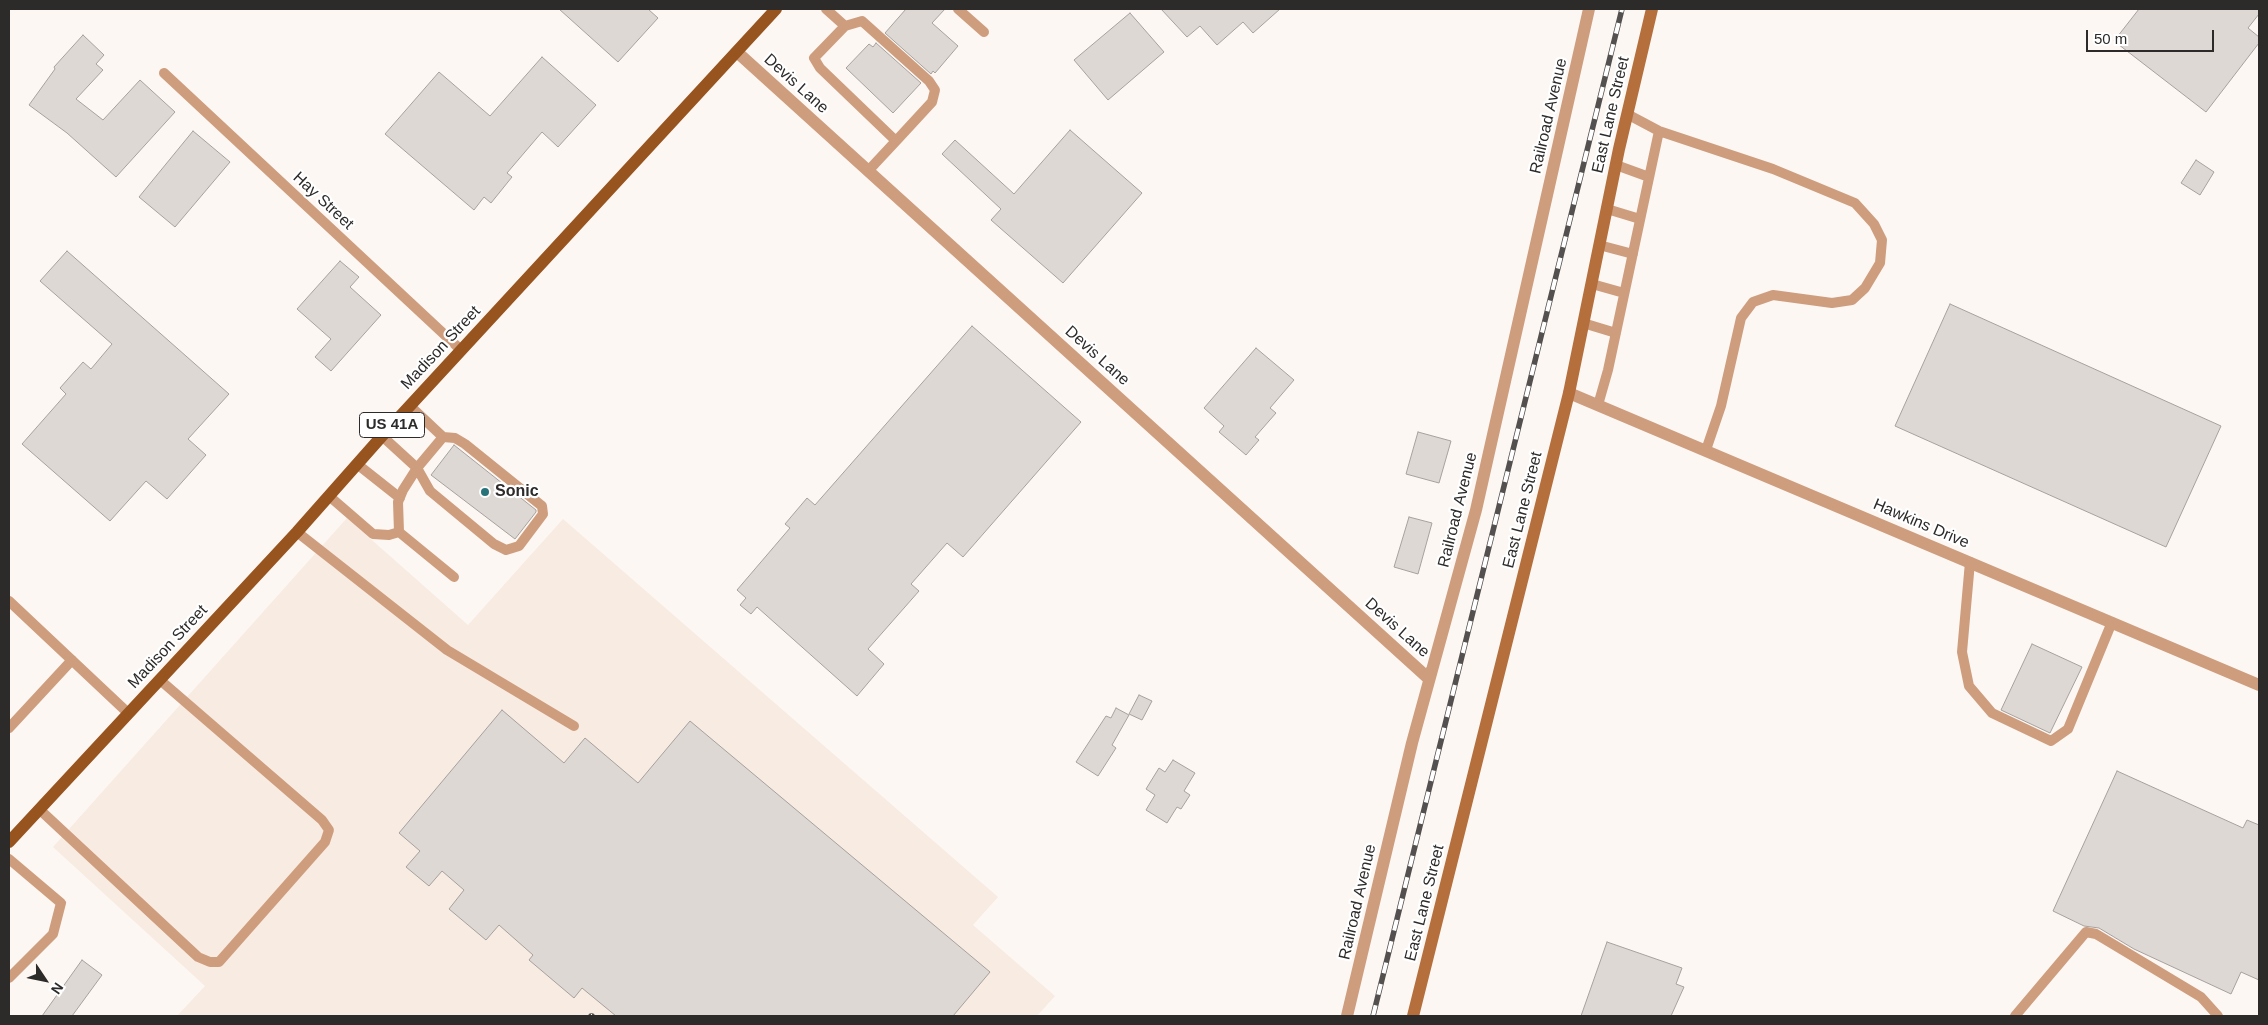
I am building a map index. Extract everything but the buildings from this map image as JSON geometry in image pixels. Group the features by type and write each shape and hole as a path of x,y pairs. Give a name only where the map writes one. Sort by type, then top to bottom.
{"main road":[{"name":"Madison Street","path":"9,842 297,532 382,436 776,9"}],"street":[{"name":"Railroad Avenue","path":"1347,1016 1432,669 1476,510 1589,9"},
{"name":"East Lane Street","path":"1413,1016 1569,393 1627,114 1652,9"},
{"name":"Devis Lane","path":"737,52 1428,678 1432,669"},
{"name":"Hawkins Drive","path":"1569,393 2259,685"}],"lane":[{"path":"826,9 845,26"},
{"path":"958,9 984,32"},
{"path":"868,170 932,102 934,90 929,81 862,21 845,26 814,58 820,68 896,140"},
{"name":"Hay Street","path":"164,73 462,350"},
{"path":"1627,114 1659,132 1773,169 1855,204 1874,224 1882,240 1880,263 1865,288 1852,300 1832,302 1773,295 1753,302 1742,318 1721,406 1706,450"},
{"path":"1598,405 1616,333 1659,132"},
{"path":"1616,165 1649,177"},
{"path":"1607,209 1640,219"},
{"path":"1599,245 1633,254"},
{"path":"1592,284 1624,293"},
{"path":"1584,323 1616,333"},
{"path":"382,436 417,468 430,491 494,544 506,550 519,546 543,514 542,506 465,444 455,438 444,437 410,406"},
{"path":"399,532 400,498 417,468 444,437"},
{"path":"357,464 400,498"},
{"path":"329,496 373,534 389,535 399,532"},
{"path":"297,532 447,650 574,726"},
{"path":"399,532 454,577"},
{"path":"1970,562 1962,652 1968,686 1992,713 2051,741 2068,729 2112,622"},
{"path":"9,601 128,713"},
{"path":"9,728 72,660"},
{"path":"39,810 198,957 210,962 219,962 325,842 328,830 322,820 160,680"},
{"path":"9,859 61,903 53,934 9,978"},
{"path":"2015,1016 2086,932 2096,934 2201,997 2218,1016"}],"shaded area":[{"path":"347,518 468,625 563,519 998,897 973,925 1055,996 1037,1016 177,1016 205,986 53,847"}],"railway":[{"path":"1373,1016 1622,9"}],"place":[{"name":"Sonic","path":"485,492"}]}
